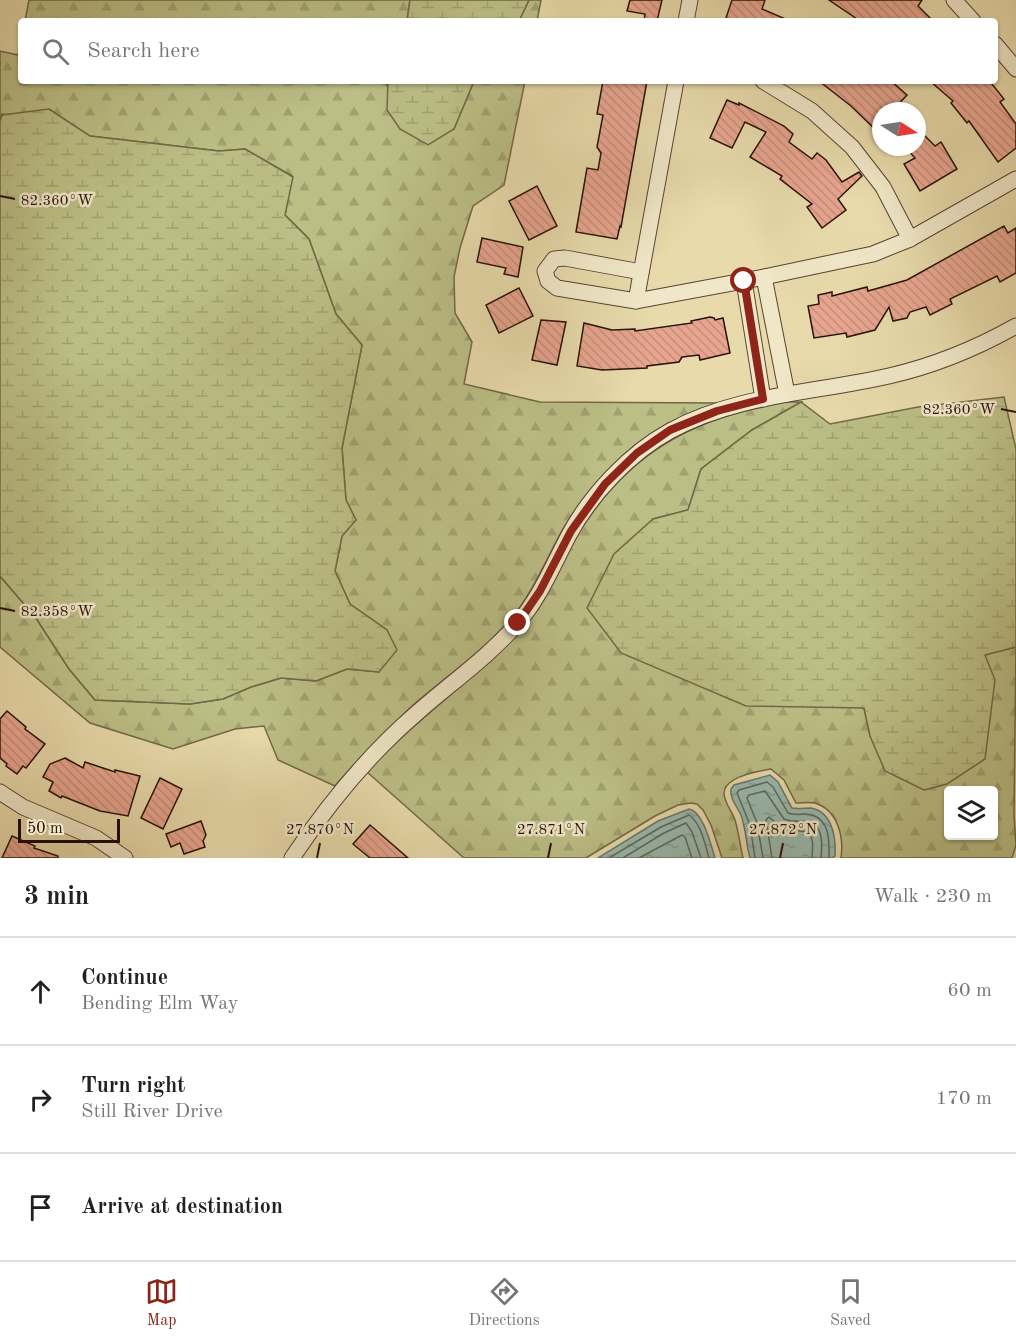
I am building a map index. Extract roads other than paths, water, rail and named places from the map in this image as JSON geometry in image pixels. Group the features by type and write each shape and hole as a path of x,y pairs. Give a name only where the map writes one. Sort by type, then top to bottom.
{"street":[{"path":"687,18 690,0"},
{"path":"954,0 970,18"},
{"path":"998,48 1016,69"},
{"path":"636,301 675,84"},
{"path":"768,84 812,111 852,147 883,187 910,239"},
{"path":"641,272 565,258 554,259 545,271 548,281 557,288 636,301 764,278 873,254 910,239 1016,179"},
{"path":"764,278 787,394"},
{"path":"744,281 763,399"},
{"path":"292,858 321,814 370,757 417,712 478,662 518,623 540,591 571,531 605,484 637,453 670,430 717,411 787,394 890,376 938,362 1016,326"},
{"path":"755,347 777,342"},
{"path":"0,792 24,807 96,838 125,858"}],"water":[{"path":"770,775 778,782 792,808 811,808 829,820 834,834 835,856 832,858 750,858 743,820 733,800 731,789 734,785"},
{"path":"689,809 694,811 702,822 715,858 598,858 658,821"}]}
